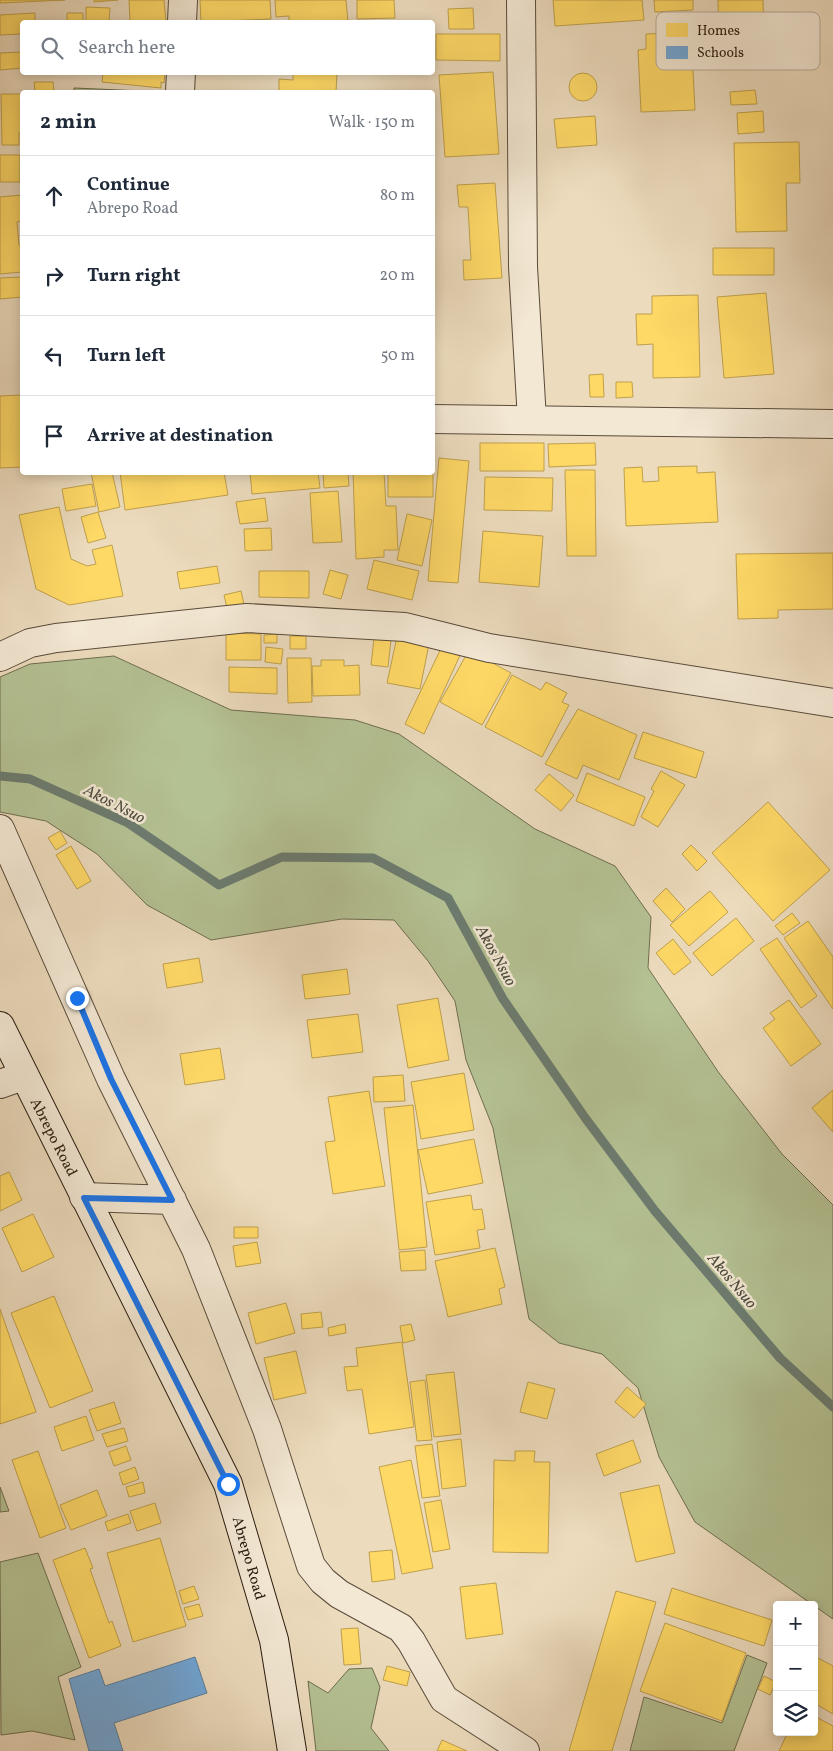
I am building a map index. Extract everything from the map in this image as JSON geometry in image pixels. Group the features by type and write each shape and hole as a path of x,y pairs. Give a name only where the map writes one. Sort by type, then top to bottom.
{"street":[{"path":"182,20 183,0"},
{"path":"521,0 523,267 532,420"},
{"path":"180,90 181,75"},
{"path":"435,419 833,424"},
{"path":"0,657 30,644 56,638 247,618 404,627 489,648 833,703"},
{"path":"0,829 77,998 111,1079 200,1258 267,1429 311,1566 323,1581 339,1594 401,1628 411,1641 444,1699 525,1751"},
{"name":"Abrepo Road","path":"0,1026 12,1080 84,1198 228,1484 274,1640 292,1751"},
{"path":"84,1198 172,1200"}],"green space":[{"path":"74,88 120,90 74,90"},
{"path":"114,656 231,710 355,720 399,734 535,829 615,866 651,917 648,968 719,1073 782,1154 833,1205 833,1619 818,1608 818,1601 807,1601 695,1522 659,1457 638,1388 602,1354 559,1343 529,1319 493,1128 466,1060 455,1001 428,961 394,920 342,919 211,940 147,905 97,854 46,821 0,812 0,677 30,664"},
{"path":"0,1487 9,1511 0,1512"},
{"path":"38,1553 81,1667 58,1677 75,1740 32,1731 1,1735 0,1562"},
{"path":"747,1655 767,1663 734,1751 630,1751 644,1697 722,1723"},
{"path":"372,1668 380,1687 371,1728 389,1751 316,1751 308,1681 328,1693 349,1669"}],"building: Homes":[{"path":"0,0 65,0 0,3"},
{"path":"94,0 118,0 94,2"},
{"path":"129,0 164,0 166,20 130,20"},
{"path":"200,0 270,0 271,19 201,20"},
{"path":"275,0 346,0 348,20 289,20 289,16 276,17"},
{"path":"357,0 394,0 395,18 357,19"},
{"path":"553,0 642,0 644,20 555,26"},
{"path":"654,0 693,0 693,10 655,12"},
{"path":"718,0 763,0 763,12 718,12"},
{"path":"86,7 110,8 109,20 86,20"},
{"path":"473,8 474,29 449,29 448,9"},
{"path":"35,13 35,20 20,20 20,34 0,35 0,15"},
{"path":"67,13 83,13 83,20 67,20"},
{"path":"436,34 500,34 500,61 436,60"},
{"path":"646,34 656,34 656,70 693,70 695,110 641,112 638,50 646,49"},
{"path":"20,52 20,68 0,70 0,53"},
{"path":"493,72 499,154 445,157 439,75"},
{"path":"583,73 593,77 597,87 593,97 583,101 573,97 569,87 573,77"},
{"path":"103,75 165,75 164,83 161,82 161,88 102,82"},
{"path":"293,75 337,75 336,90 279,90 279,79 293,80"},
{"path":"34,82 53,82 54,90 35,90"},
{"path":"755,90 757,104 731,105 730,92"},
{"path":"1,94 20,94 19,145 2,145"},
{"path":"763,111 764,132 738,134 737,113"},
{"path":"595,116 597,145 557,148 554,119"},
{"path":"799,142 800,183 786,183 787,231 736,232 734,143"},
{"path":"0,155 20,155 20,182 0,182"},
{"path":"495,183 502,278 464,280 463,260 471,260 468,207 459,207 457,185"},
{"path":"20,195 20,221 17,222 20,245 20,272 0,274 0,197"},
{"path":"713,248 774,248 774,275 713,275"},
{"path":"20,277 20,297 0,299 0,278"},
{"path":"766,293 774,374 724,378 717,297"},
{"path":"698,295 700,377 653,378 653,344 637,345 636,314 652,314 652,296"},
{"path":"603,374 604,397 590,397 589,375"},
{"path":"616,382 632,382 633,397 616,398"},
{"path":"20,395 20,467 0,468 0,396"},
{"path":"480,443 544,443 544,471 480,471"},
{"path":"595,443 596,465 549,467 548,444"},
{"path":"439,458 469,461 458,583 428,581"},
{"path":"697,466 697,473 715,472 718,522 626,526 624,468 642,467 643,482 659,481 658,467"},
{"path":"565,470 595,470 596,556 567,556"},
{"path":"92,475 113,475 120,507 99,512"},
{"path":"120,475 225,475 228,495 125,510"},
{"path":"250,475 318,475 320,488 252,494"},
{"path":"323,475 348,475 349,486 324,488"},
{"path":"353,475 384,475 386,506 396,506 398,550 384,550 384,557 356,559"},
{"path":"388,475 433,475 433,497 388,497"},
{"path":"485,477 553,478 552,511 484,510"},
{"path":"92,484 96,506 66,511 62,489"},
{"path":"338,491 342,542 313,543 310,493"},
{"path":"265,498 268,521 240,524 236,502"},
{"path":"59,507 71,559 87,566 96,564 92,550 112,545 123,596 69,605 36,589 19,515"},
{"path":"98,512 106,538 88,543 81,517"},
{"path":"407,514 432,520 422,566 397,560"},
{"path":"271,528 272,550 245,551 244,529"},
{"path":"483,531 543,536 539,587 479,582"},
{"path":"833,553 833,609 778,610 778,618 738,619 736,554"},
{"path":"374,560 419,571 412,600 367,589"},
{"path":"217,566 220,583 180,589 177,572"},
{"path":"330,570 348,575 341,599 323,594"},
{"path":"259,571 309,571 309,598 259,597"},
{"path":"241,591 244,604 227,608 224,595"},
{"path":"398,632 430,639 420,689 387,683"},
{"path":"226,633 261,634 261,660 226,660"},
{"path":"277,634 277,643 264,643 264,635"},
{"path":"290,636 306,636 306,649 290,649"},
{"path":"374,638 391,640 388,667 371,665"},
{"path":"444,642 462,651 424,734 405,724"},
{"path":"266,647 283,649 281,664 265,662"},
{"path":"469,650 511,673 482,725 440,702"},
{"path":"287,658 311,658 312,702 288,703"},
{"path":"321,660 344,660 344,666 359,665 360,695 313,696 312,666 321,666"},
{"path":"229,667 277,668 277,694 229,692"},
{"path":"512,675 541,690 546,682 567,693 562,702 569,705 542,757 485,727"},
{"path":"578,709 637,735 619,780 583,765 577,779 545,764"},
{"path":"643,732 704,752 696,778 634,758"},
{"path":"661,771 685,785 658,827 641,817 654,791 651,789"},
{"path":"587,773 645,797 634,826 576,801"},
{"path":"549,774 574,795 561,811 535,790"},
{"path":"768,802 830,870 773,921 712,853"},
{"path":"60,831 67,843 56,850 48,838"},
{"path":"691,845 707,861 697,871 682,854"},
{"path":"71,846 91,881 77,889 56,855"},
{"path":"666,888 685,909 672,922 653,901"},
{"path":"710,891 728,912 689,946 670,925"},
{"path":"792,913 800,923 783,935 775,926"},
{"path":"736,918 754,941 712,976 693,953"},
{"path":"808,921 833,957 833,1009 784,938"},
{"path":"777,938 817,996 801,1008 760,949"},
{"path":"673,939 691,962 674,975 656,953"},
{"path":"199,958 203,982 167,988 163,964"},
{"path":"347,969 350,994 305,999 302,975"},
{"path":"438,998 449,1060 408,1068 397,1005"},
{"path":"789,1000 821,1044 791,1066 763,1028 775,1019 770,1013"},
{"path":"358,1014 363,1052 312,1058 307,1020"},
{"path":"220,1048 225,1079 185,1085 180,1054"},
{"path":"464,1073 474,1130 421,1139 411,1082"},
{"path":"403,1075 405,1101 374,1102 373,1077"},
{"path":"833,1090 833,1132 812,1108"},
{"path":"369,1091 385,1186 333,1194 325,1142 335,1141 328,1097"},
{"path":"413,1105 427,1247 399,1250 384,1108"},
{"path":"474,1139 483,1183 428,1194 418,1150"},
{"path":"9,1172 22,1200 0,1211 0,1176"},
{"path":"471,1195 473,1210 482,1209 485,1229 477,1230 480,1248 435,1255 426,1202"},
{"path":"33,1214 54,1257 22,1272 2,1228"},
{"path":"234,1227 258,1227 258,1238 234,1238"},
{"path":"257,1242 261,1263 236,1267 233,1246"},
{"path":"495,1248 505,1287 499,1289 502,1304 448,1317 435,1261"},
{"path":"425,1250 426,1270 401,1271 399,1252"},
{"path":"54,1296 93,1391 50,1408 11,1313"},
{"path":"286,1303 295,1333 256,1344 248,1313"},
{"path":"0,1309 36,1412 0,1424"},
{"path":"321,1312 323,1327 302,1329 301,1314"},
{"path":"345,1324 346,1333 329,1336 328,1328"},
{"path":"411,1324 415,1340 403,1343 400,1326"},
{"path":"402,1342 414,1427 369,1434 362,1389 347,1391 344,1367 358,1366 356,1348"},
{"path":"296,1351 306,1393 274,1400 264,1358"},
{"path":"454,1372 461,1434 434,1437 426,1375"},
{"path":"425,1380 432,1440 417,1441 410,1382"},
{"path":"528,1382 555,1389 547,1419 520,1412"},
{"path":"627,1387 646,1404 634,1418 615,1402"},
{"path":"114,1402 121,1423 97,1431 89,1410"},
{"path":"86,1416 94,1440 62,1451 54,1427"},
{"path":"124,1428 128,1441 107,1447 102,1434"},
{"path":"461,1439 466,1486 442,1489 437,1442"},
{"path":"633,1440 641,1462 604,1476 596,1454"},
{"path":"432,1444 440,1496 422,1498 415,1446"},
{"path":"126,1446 131,1460 114,1466 109,1452"},
{"path":"38,1451 66,1528 40,1538 12,1460"},
{"path":"515,1451 535,1451 534,1462 550,1462 548,1553 493,1552 494,1460 515,1461"},
{"path":"411,1460 433,1568 402,1574 379,1467"},
{"path":"135,1467 139,1479 123,1485 119,1473"},
{"path":"143,1482 145,1493 129,1497 126,1487"},
{"path":"659,1485 675,1553 636,1562 620,1493"},
{"path":"97,1490 107,1516 71,1530 60,1505"},
{"path":"441,1500 450,1549 433,1552 424,1503"},
{"path":"155,1503 161,1523 137,1531 130,1511"},
{"path":"128,1514 131,1523 108,1531 105,1522"},
{"path":"160,1538 186,1626 133,1642 107,1553"},
{"path":"85,1548 93,1568 90,1569 109,1623 112,1621 121,1646 89,1658 53,1560"},
{"path":"392,1550 395,1579 372,1582 369,1552"},
{"path":"496,1583 503,1634 466,1639 460,1587"},
{"path":"194,1586 199,1599 183,1604 179,1591"},
{"path":"672,1588 772,1620 764,1646 664,1614"},
{"path":"616,1591 656,1602 612,1751 569,1751"},
{"path":"199,1604 203,1616 188,1620 184,1608"},
{"path":"665,1623 746,1653 722,1721 640,1691"},
{"path":"358,1628 361,1664 344,1665 341,1629"},
{"path":"818,1658 833,1666 833,1714 818,1705"},
{"path":"387,1666 410,1672 407,1686 383,1680"},
{"path":"764,1676 773,1680 773,1688 770,1695 758,1689"},
{"path":"818,1718 833,1726 833,1751 779,1751 786,1736 818,1736"},
{"path":"442,1740 467,1751 437,1751"}],"building: Schools":[{"path":"195,1657 207,1693 114,1723 123,1751 89,1751 69,1679 99,1669 105,1686"}],"waterway":[{"name":"Akos Nsuo","path":"0,776 30,779 128,823 219,885 282,857 373,858 448,898 503,999 586,1119 655,1211 780,1358 833,1407"}],"route":[{"path":"77,998 111,1079 172,1200 84,1198 228,1484"}]}
